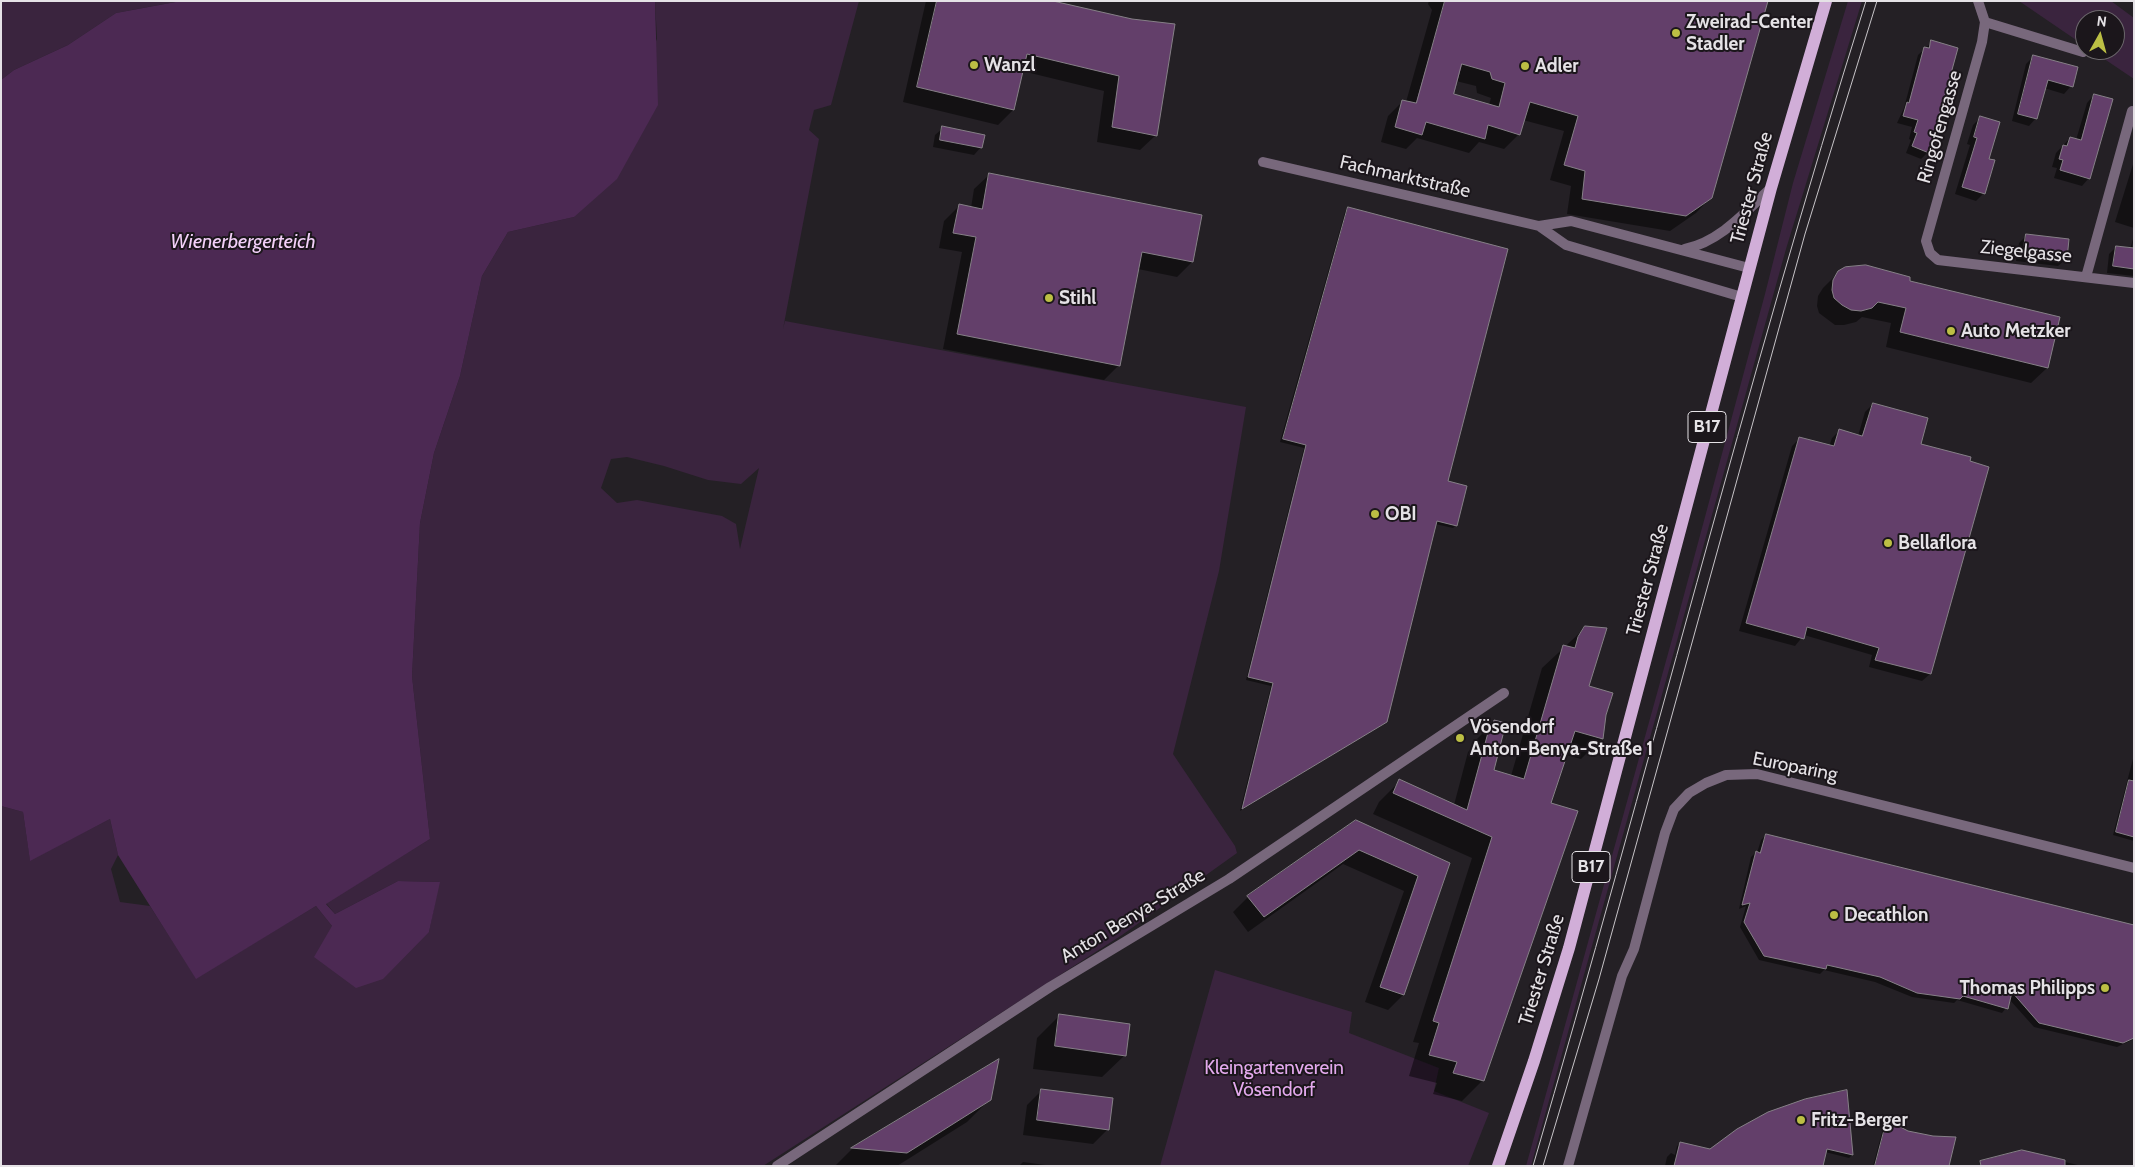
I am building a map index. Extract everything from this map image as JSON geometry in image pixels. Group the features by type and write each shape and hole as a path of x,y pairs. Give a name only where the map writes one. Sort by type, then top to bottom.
{"main road":[{"name":"Triester Straße","path":"1498,1166 1569,948 1749,268 1826,1"}],"street":[{"path":"1978,1 1985,22 2075,50"},
{"name":"Ringofengasse","path":"1926,241 1982,42 1985,22"},
{"path":"2086,276 2132,111"},
{"name":"Fachmarktstraße","path":"1263,162 1538,226 1566,245 1742,297"},
{"path":"1684,249 1701,245 1718,236 1771,188"},
{"name":"Fachmarktstraße","path":"1538,226 1571,221 1684,249 1749,268"},
{"name":"Ziegelgasse","path":"1926,241 1930,253 1938,260 2134,283"},
{"name":"Anton Benya-Straße","path":"777,1166 1050,987 1229,879 1504,692"},
{"name":"Europaring","path":"1568,1166 1622,976 1634,950 1665,833 1674,809 1689,794 1706,783 1726,774 1757,774 2134,868"},
{"path":"1503,1166 1506,1144"}],"green space":[{"path":"1,1 181,1 116,13 68,45 14,70 1,80"},
{"path":"655,1 859,1 831,105 814,110 809,130 819,139 783,329 785,321 1246,407 1219,571 1173,754 1235,846 1237,853 1122,935 763,1166 1,1166 1,806 23,812 30,860 110,819 118,855 111,869 120,902 150,906 196,978 316,906 332,926 429,932 439,882 398,881 335,914 326,903 430,839 412,676 420,523 434,453 460,376 482,276 508,232 574,217 657,39","holes":["627,457 708,480 741,484 759,468 740,549 736,524 722,516 637,500 617,503 601,488 611,459"]},
{"path":"1848,1 1862,1 1786,249 1531,1166 1526,1166 1674,632 1793,183"},
{"path":"2019,1 2111,1 2123,10 2075,10 2075,39"},
{"path":"2125,11 2134,18 2134,79 2106,60 2125,60"},
{"name":"Kleingartenverein Vösendorf","path":"1215,970 1352,1012 1349,1033 1439,1068 1434,1091 1489,1113 1468,1166 1160,1166"}],"water":[{"name":"Wienerbergerteich","path":"181,1 655,1 658,105 617,179 574,217 508,232 482,276 460,376 434,453 420,523 412,676 430,839 326,904 335,914 398,881 440,882 429,932 383,979 356,988 314,957 332,926 316,906 196,979 118,855 110,819 30,861 23,812 1,806 1,80 14,70 68,45 116,13"}],"building":[{"name":"Wanzl","path":"937,1 1053,1 1132,19 1175,24 1157,136 1112,127 1119,76 1027,54 1014,110 917,87"},
{"path":"1445,1 1768,1 1712,198 1686,216 1582,199 1585,171 1564,165 1578,116 1530,102 1520,135 1488,125 1485,139 1426,122 1422,135 1395,127 1402,100 1416,103","holes":["1462,64 1490,72 1492,79 1505,83 1499,107 1454,94"]},
{"path":"1931,40 1958,48 1929,153 1912,146 1917,133 1914,132 1918,120 1903,116 1907,102 1909,103 1924,47 1929,48"},
{"path":"2033,55 2078,67 2073,87 2048,80 2037,119 2018,114"},
{"path":"2094,94 2113,99 2090,179 2060,170 2063,160 2059,159 2063,145 2067,146 2070,137 2081,140"},
{"path":"1980,116 2000,122 1989,159 1995,160 1985,194 1962,187 1977,138 1974,137"},
{"path":"942,126 985,135 982,148 940,140"},
{"name":"Stihl","path":"989,173 1202,215 1193,262 1142,252 1120,366 957,334 976,237 953,233 959,204 982,209"},
{"name":"OBI","path":"1348,207 1508,249 1448,481 1467,486 1457,526 1437,521 1387,722 1242,809 1273,683 1248,677 1306,445 1283,439"},
{"path":"2026,234 2069,239 2067,259 2023,254"},
{"path":"2116,246 2134,248 2134,269 2113,266"},
{"path":"1866,265 1910,277 1910,281 2060,317 2048,368 1900,332 1906,308 1878,302 1872,308 1861,311 1851,310 1842,305 1834,298 1832,290 1833,280 1838,271 1845,267"},
{"path":"1873,403 1928,418 1921,444 1971,457 1970,461 1989,467 1931,674 1875,660 1879,648 1807,627 1804,639 1746,623 1799,437 1834,446 1839,429 1862,436"},
{"path":"1585,626 1607,628 1589,686 1613,693 1606,715 1603,739 1575,731 1551,803 1578,811 1484,1081 1453,1073 1457,1062 1429,1055 1439,1023 1433,1021 1492,837 1393,793 1399,779 1467,810 1489,729 1492,730 1494,720 1506,723 1494,770 1524,779 1563,645 1575,648 1578,637"},
{"path":"2129,780 2134,781 2134,837 2116,832"},
{"path":"1356,820 1450,863 1404,995 1380,987 1418,876 1359,850 1264,917 1247,896"},
{"path":"1766,834 2134,925 2134,1038 2123,1043 2039,1023 2012,992 2008,1009 1963,996 1960,999 1917,993 1880,977 1827,965 1826,969 1764,956 1744,922 1750,903 1742,905 1756,851 1760,853"},
{"path":"1059,1014 1130,1024 1126,1056 1055,1046"},
{"path":"999,1059 991,1100 907,1153 851,1148"},
{"path":"1041,1089 1113,1098 1109,1130 1037,1120"},
{"name":"Fritz-Berger","path":"1847,1090 1853,1155 1827,1149 1823,1166 1674,1166 1680,1142 1710,1149 1737,1129 1768,1112 1805,1099"},
{"path":"1887,1120 1908,1131 1933,1136 1956,1137 1949,1166 1875,1166"},
{"path":"2022,1150 2065,1160 2065,1166 1981,1166 1980,1161"}],"tram line":[{"path":"1533,1166 1779,291 1866,1"},
{"path":"1543,1166 1599,979 1805,234 1877,1"}],"place":[{"name":"Zweirad-Center Stadler","path":"1676,33"},
{"name":"Wanzl","path":"974,65"},
{"name":"Adler","path":"1525,66"},
{"name":"Stihl","path":"1049,298"},
{"name":"Auto Metzker","path":"1951,331"},
{"name":"OBI","path":"1375,514"},
{"name":"Bellaflora","path":"1888,543"},
{"name":"Vösendorf Anton-Benya-Straße 1","path":"1460,738"},
{"name":"Decathlon","path":"1834,915"},
{"name":"Thomas Philipps","path":"2105,988"},
{"name":"Fritz-Berger","path":"1801,1120"}]}
